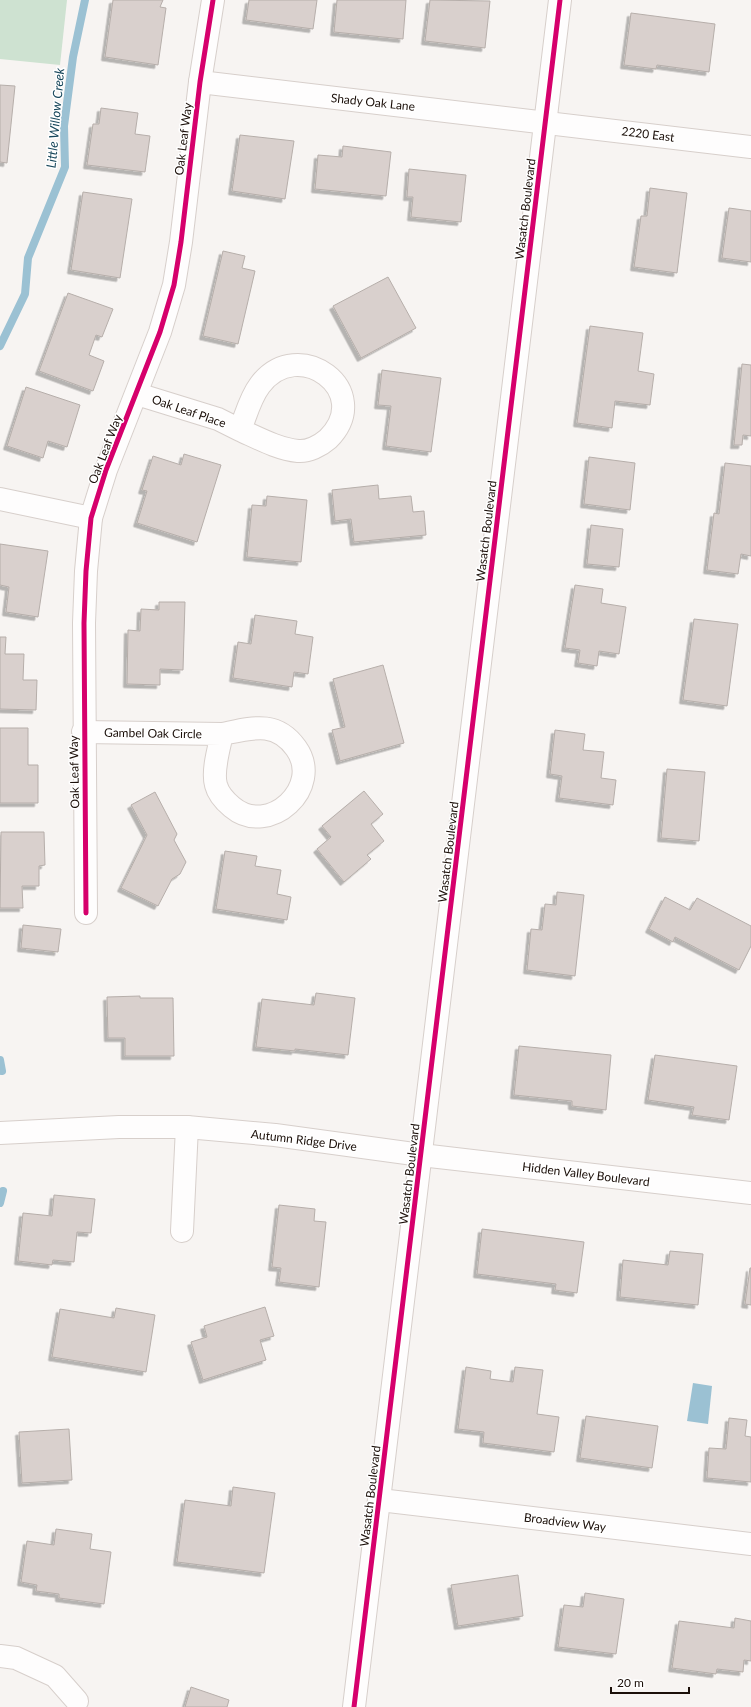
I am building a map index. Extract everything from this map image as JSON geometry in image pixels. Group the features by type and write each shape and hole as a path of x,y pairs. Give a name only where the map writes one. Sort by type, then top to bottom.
{"street":[{"name":"Oak Leaf Way","path":"86,913 83,732 84,623 86,571 91,518 106,470 160,332 174,285 181,242 200,82 213,0"},
{"name":"Wasatch Boulevard","path":"354,1707 560,0"},
{"name":"Shady Oak Lane","path":"200,82 546,122"},
{"name":"2220 East","path":"546,122 751,147"},
{"name":"Oak Leaf Place","path":"137,394 218,419 240,430 273,445 299,451 320,446 335,431 342,412 342,393 331,376 314,367 294,365 275,371 260,385 250,402 240,430"},
{"path":"0,499 91,518"},
{"name":"Gambel Oak Circle","path":"83,732 222,734 256,727 274,729 289,738 299,753 304,769 301,786 292,801 278,812 260,817 241,814 226,802 216,785 216,763 222,734"},
{"name":"Autumn Ridge Drive","path":"0,1132 119,1127 187,1127 275,1135 421,1155"},
{"path":"182,1231 187,1127"},
{"name":"Hidden Valley Boulevard","path":"421,1155 751,1193"},
{"name":"Broadview Way","path":"380,1500 751,1544"},
{"path":"0,1656 16,1658 55,1676 77,1701"}],"green space":[{"path":"0,0 67,0 60,65 0,59"}],"water":[{"path":"693,1383 712,1386 708,1424 687,1421"}],"building":[{"path":"113,0 163,0 160,7 166,8 158,65 105,57"},
{"path":"249,0 317,0 313,29 246,20"},
{"path":"337,0 406,0 403,39 334,32"},
{"path":"430,0 490,1 485,48 425,41"},
{"path":"631,13 715,24 709,72 657,65 656,69 624,65"},
{"path":"0,85 15,86 7,163 0,162"},
{"path":"101,108 138,113 135,134 150,136 145,172 87,165 93,124 99,124"},
{"path":"240,135 294,141 285,199 232,191"},
{"path":"343,146 391,152 386,196 315,189 318,155 342,157"},
{"path":"409,169 466,175 461,222 411,217 413,197 407,197"},
{"path":"650,188 687,193 677,273 634,267 641,216 647,216"},
{"path":"83,192 132,199 120,278 71,270"},
{"path":"729,208 751,211 751,262 722,258"},
{"path":"223,251 245,256 242,268 255,271 238,344 203,336"},
{"path":"388,277 416,328 361,358 333,306"},
{"path":"68,293 113,309 102,337 96,335 89,355 104,361 93,391 39,371"},
{"path":"590,326 643,333 638,371 654,374 650,405 615,401 612,428 577,423"},
{"path":"742,364 751,365 751,436 743,435 742,445 734,445"},
{"path":"382,370 441,378 431,452 386,446 391,406 378,405"},
{"path":"26,387 80,405 67,447 48,441 43,458 7,446"},
{"path":"184,454 221,465 197,542 137,523 147,491 142,490 153,456 181,465"},
{"path":"589,457 635,463 630,510 584,504"},
{"path":"725,463 751,466 751,556 741,554 738,574 707,570 714,513 719,514"},
{"path":"378,485 379,499 411,496 413,512 424,511 426,535 354,542 351,519 335,521 332,490"},
{"path":"267,496 307,500 301,562 247,557 252,505 266,506"},
{"path":"591,525 623,529 619,567 587,564"},
{"path":"0,544 48,551 38,617 6,612 9,587 0,585"},
{"path":"575,585 603,589 601,603 626,607 619,654 599,651 597,666 578,663 580,650 565,648"},
{"path":"159,602 185,602 183,670 160,669 160,685 127,684 128,630 140,631 141,609 159,610"},
{"path":"255,615 297,621 295,634 313,637 308,674 294,672 292,687 233,678 238,642 251,644"},
{"path":"694,619 738,624 727,706 683,700"},
{"path":"0,637 6,637 5,654 24,654 23,680 37,680 36,710 0,709"},
{"path":"383,665 404,743 340,761 332,730 345,727 333,679"},
{"path":"0,728 28,728 28,765 38,765 38,803 0,803"},
{"path":"555,730 585,734 583,750 604,752 601,778 616,780 613,805 559,798 562,776 550,774"},
{"path":"667,769 705,772 699,841 661,838"},
{"path":"364,791 383,814 371,824 384,841 367,855 371,859 344,882 317,849 331,837 322,826"},
{"path":"155,792 177,834 174,840 186,862 180,874 172,879 158,906 121,888 147,835 131,805"},
{"path":"1,832 44,832 45,865 39,866 39,886 22,886 23,908 0,908"},
{"path":"225,851 257,856 255,866 281,870 277,894 291,897 287,920 216,909"},
{"path":"557,892 584,895 575,976 527,970 531,929 542,930 545,904 556,905"},
{"path":"665,897 690,910 697,898 751,926 751,946 739,970 675,937 673,942 649,929"},
{"path":"23,925 61,929 58,952 21,948"},
{"path":"316,993 355,998 348,1055 295,1049 295,1051 256,1047 262,999 314,1005"},
{"path":"140,996 140,998 173,998 174,1056 125,1056 125,1038 108,1038 107,997"},
{"path":"519,1046 611,1055 606,1110 572,1106 572,1101 514,1095"},
{"path":"655,1055 737,1066 729,1120 692,1115 694,1107 648,1100"},
{"path":"54,1195 95,1199 91,1233 77,1232 74,1262 53,1260 52,1265 18,1261 23,1213 52,1216"},
{"path":"279,1205 315,1209 314,1221 326,1222 319,1287 279,1282 281,1268 272,1267"},
{"path":"482,1229 584,1242 577,1293 555,1290 556,1284 477,1274"},
{"path":"670,1251 703,1254 698,1305 620,1297 623,1260 668,1265"},
{"path":"751,1268 751,1305 745,1304"},
{"path":"265,1307 274,1336 260,1340 266,1360 203,1380 191,1342 207,1337 204,1326"},
{"path":"116,1308 155,1315 146,1372 52,1357 60,1309 114,1318"},
{"path":"466,1367 491,1371 490,1379 513,1382 515,1367 543,1370 537,1414 559,1417 554,1452 483,1443 484,1432 458,1429"},
{"path":"586,1416 658,1426 652,1468 580,1458"},
{"path":"729,1418 747,1420 745,1436 751,1437 751,1482 707,1478 709,1448 726,1449"},
{"path":"69,1429 72,1480 22,1483 19,1432"},
{"path":"233,1487 275,1493 264,1573 177,1562 185,1500 231,1506"},
{"path":"56,1529 92,1534 90,1549 111,1552 104,1604 59,1598 59,1594 36,1591 37,1585 21,1582 27,1541 54,1545"},
{"path":"518,1575 523,1616 458,1626 451,1585"},
{"path":"585,1593 624,1599 616,1654 558,1647 564,1605 583,1607"},
{"path":"735,1618 751,1621 751,1661 744,1660 743,1672 717,1669 716,1674 672,1668 679,1621 734,1628"},
{"path":"191,1687 229,1700 227,1707 185,1707"}],"waterway":[{"name":"Little Willow Creek","path":"0,346 25,294 28,258 65,167 64,126 73,57 85,0"},
{"name":"Little Willow Creek","path":"0,1060 2,1071"},
{"name":"Little Willow Creek","path":"0,1203 3,1191"}],"cycle path":[{"path":"86,913 84,623 86,571 91,518 106,470 160,332 174,285 181,242 200,82 213,0"},
{"path":"354,1707 560,0"}]}
